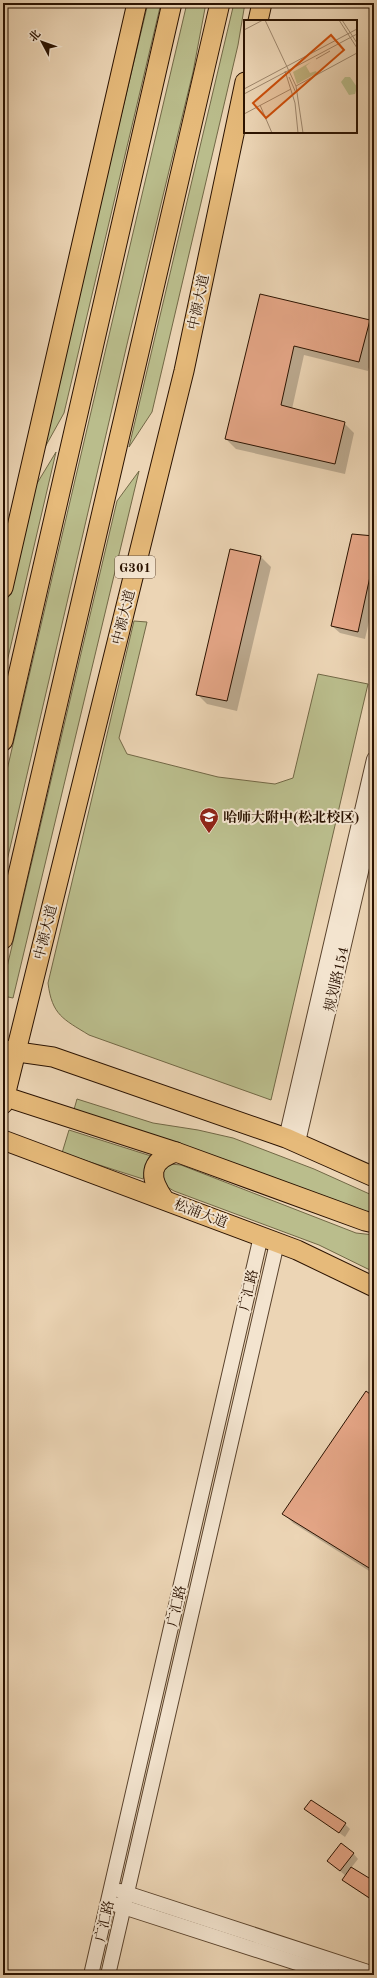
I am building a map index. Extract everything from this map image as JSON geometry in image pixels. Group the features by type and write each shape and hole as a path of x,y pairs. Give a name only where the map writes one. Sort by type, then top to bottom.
{"highway":[{"path":"3,588 137,3"},
{"path":"3,741 172,3"},
{"path":"3,939 220,3"},
{"path":"258,20 262,3"},
{"name":"中源大道","path":"4,1099 9,1050 184,371 244,87"},
{"path":"9,1050 53,1057 292,1140 374,1177"},
{"path":"4,1099 176,1152 374,1223"},
{"name":"松浦大道","path":"3,1140 297,1250 374,1286"},
{"path":"164,1199 155,1186 153,1172 159,1160 164,1156 176,1152"}],"street":[{"path":"292,1140 374,760"},
{"name":"规划路154","path":"292,1140 374,816"},
{"name":"广汇路","path":"91,1975 269,1240"},
{"name":"广汇路","path":"108,1975 269,1240"},
{"path":"112,1888 374,1974"},
{"path":"108,1902 334,1975"}],"green space":[{"path":"148,3 161,3 64,413 39,458"},
{"path":"187,3 206,3 193,72 128,340 3,878 3,787"},
{"path":"234,3 245,3 238,45 152,412 129,447"},
{"path":"56,452 3,679 3,618 33,490"},
{"path":"139,471 13,998 3,996 3,984 117,501"},
{"path":"134,621 147,622 119,738 127,754 218,777 275,784 293,778 318,674 368,684 271,1100 89,1035 72,1025 60,1015 52,1002 48,983"},
{"path":"77,1099 153,1123 198,1130 233,1138 314,1169 374,1196 374,1220 73,1113"},
{"path":"69,1130 151,1156 143,1179 62,1153"},
{"path":"170,1164 181,1165 356,1233 374,1235 374,1272 319,1245 174,1191 164,1185 163,1179 164,1171"}],"building":[{"path":"260,294 370,320 359,362 294,346 281,405 345,422 335,464 225,439"},
{"path":"352,534 374,536 374,558 358,632 331,626"},
{"path":"230,549 261,556 227,701 196,695"},
{"path":"366,1391 374,1397 374,1571 282,1514"},
{"path":"311,1800 346,1823 339,1833 304,1809"},
{"path":"341,1843 354,1853 340,1871 327,1861"},
{"path":"351,1867 374,1881 374,1901 342,1880"}],"place":[{"name":"哈师大附中(松北校区)","path":"209,834"}]}
